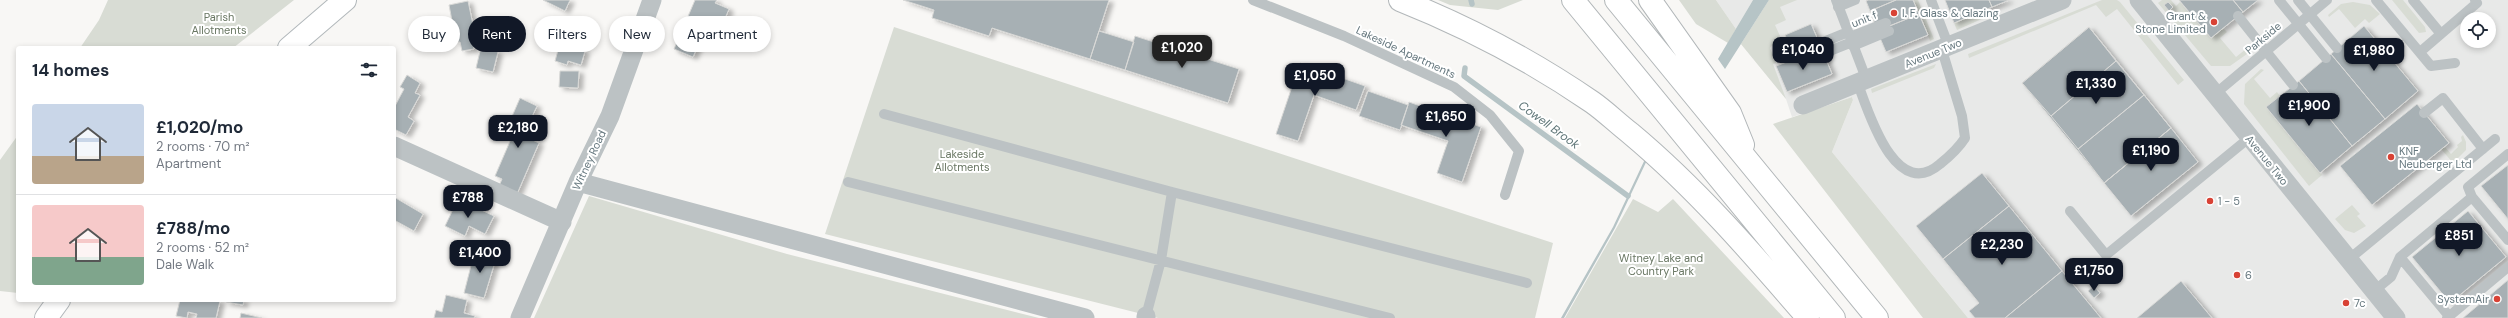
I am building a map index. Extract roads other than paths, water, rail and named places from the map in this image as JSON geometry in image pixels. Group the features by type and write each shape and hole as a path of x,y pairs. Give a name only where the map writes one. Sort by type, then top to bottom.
{"main road":[{"path":"290,46 345,0"},
{"path":"1400,0 1437,15 1513,52 1593,103 1656,155 1732,229 1808,318"},
{"path":"1573,0 1834,318"},
{"path":"1616,0 1877,318"},
{"path":"1650,0 1730,113 1753,168"},
{"path":"46,318 58,302"}],"street":[{"name":"Witney Road","path":"520,318 578,182 610,116 652,0"},
{"name":"Avenue Two","path":"1803,105 2062,0"},
{"name":"Avenue Two","path":"2139,0 2396,318"},
{"path":"396,147 562,222"},
{"path":"578,182 1086,318"}],"lane":[{"name":"Lakeside Apartments","path":"1253,0 1344,36 1454,86 1490,115 1519,152 1505,195"},
{"path":"1855,0 1837,4 1851,39 1862,82 1887,153 1898,165 1910,173 1922,174 1933,170 1952,154 1965,138 1964,122 1946,48 1931,0"},
{"path":"2279,0 2326,58"},
{"path":"2298,0 2337,48"},
{"name":"Parkside","path":"2215,94 2327,0"},
{"path":"2376,0 2432,66 2455,63"},
{"path":"2413,0 2441,34"},
{"path":"2420,52 2477,3 2475,0"},
{"path":"2238,16 2293,85"},
{"path":"1811,53 1888,27"},
{"path":"2424,113 2443,98 2483,149"},
{"path":"884,114 1172,192 1527,283"},
{"path":"2070,211 2106,255 2249,138"},
{"path":"2348,260 2495,139"},
{"path":"2508,154 2468,186 2472,197 2508,240"},
{"path":"848,182 1390,318"},
{"path":"1146,317 1161,260 1172,192"},
{"path":"2374,291 2391,277 2400,257 2472,197"},
{"path":"2400,257 2448,317 2508,267"}],"waterway":[{"name":"Cowell Brook","path":"1471,0 1472,4"},
{"name":"Cowell Brook","path":"1465,68 1464,76 1628,196"}],"place":[{"name":"I. F. Glass & Glazing","path":"1894,13"},
{"name":"Grant & Stone Limited","path":"2214,22"},
{"name":"KNF Neuberger Ltd","path":"2391,157"},
{"name":"1 - 5","path":"2210,201"},
{"name":"6","path":"2237,275"},
{"name":"SystemAir","path":"2497,299"},
{"name":"7c","path":"2346,303"}],"park label":[{"name":"Parish Allotments","path":"219,23"},
{"name":"Lakeside Allotments","path":"962,160"},
{"name":"Witney Lake and Country Park","path":"1661,264"}]}
